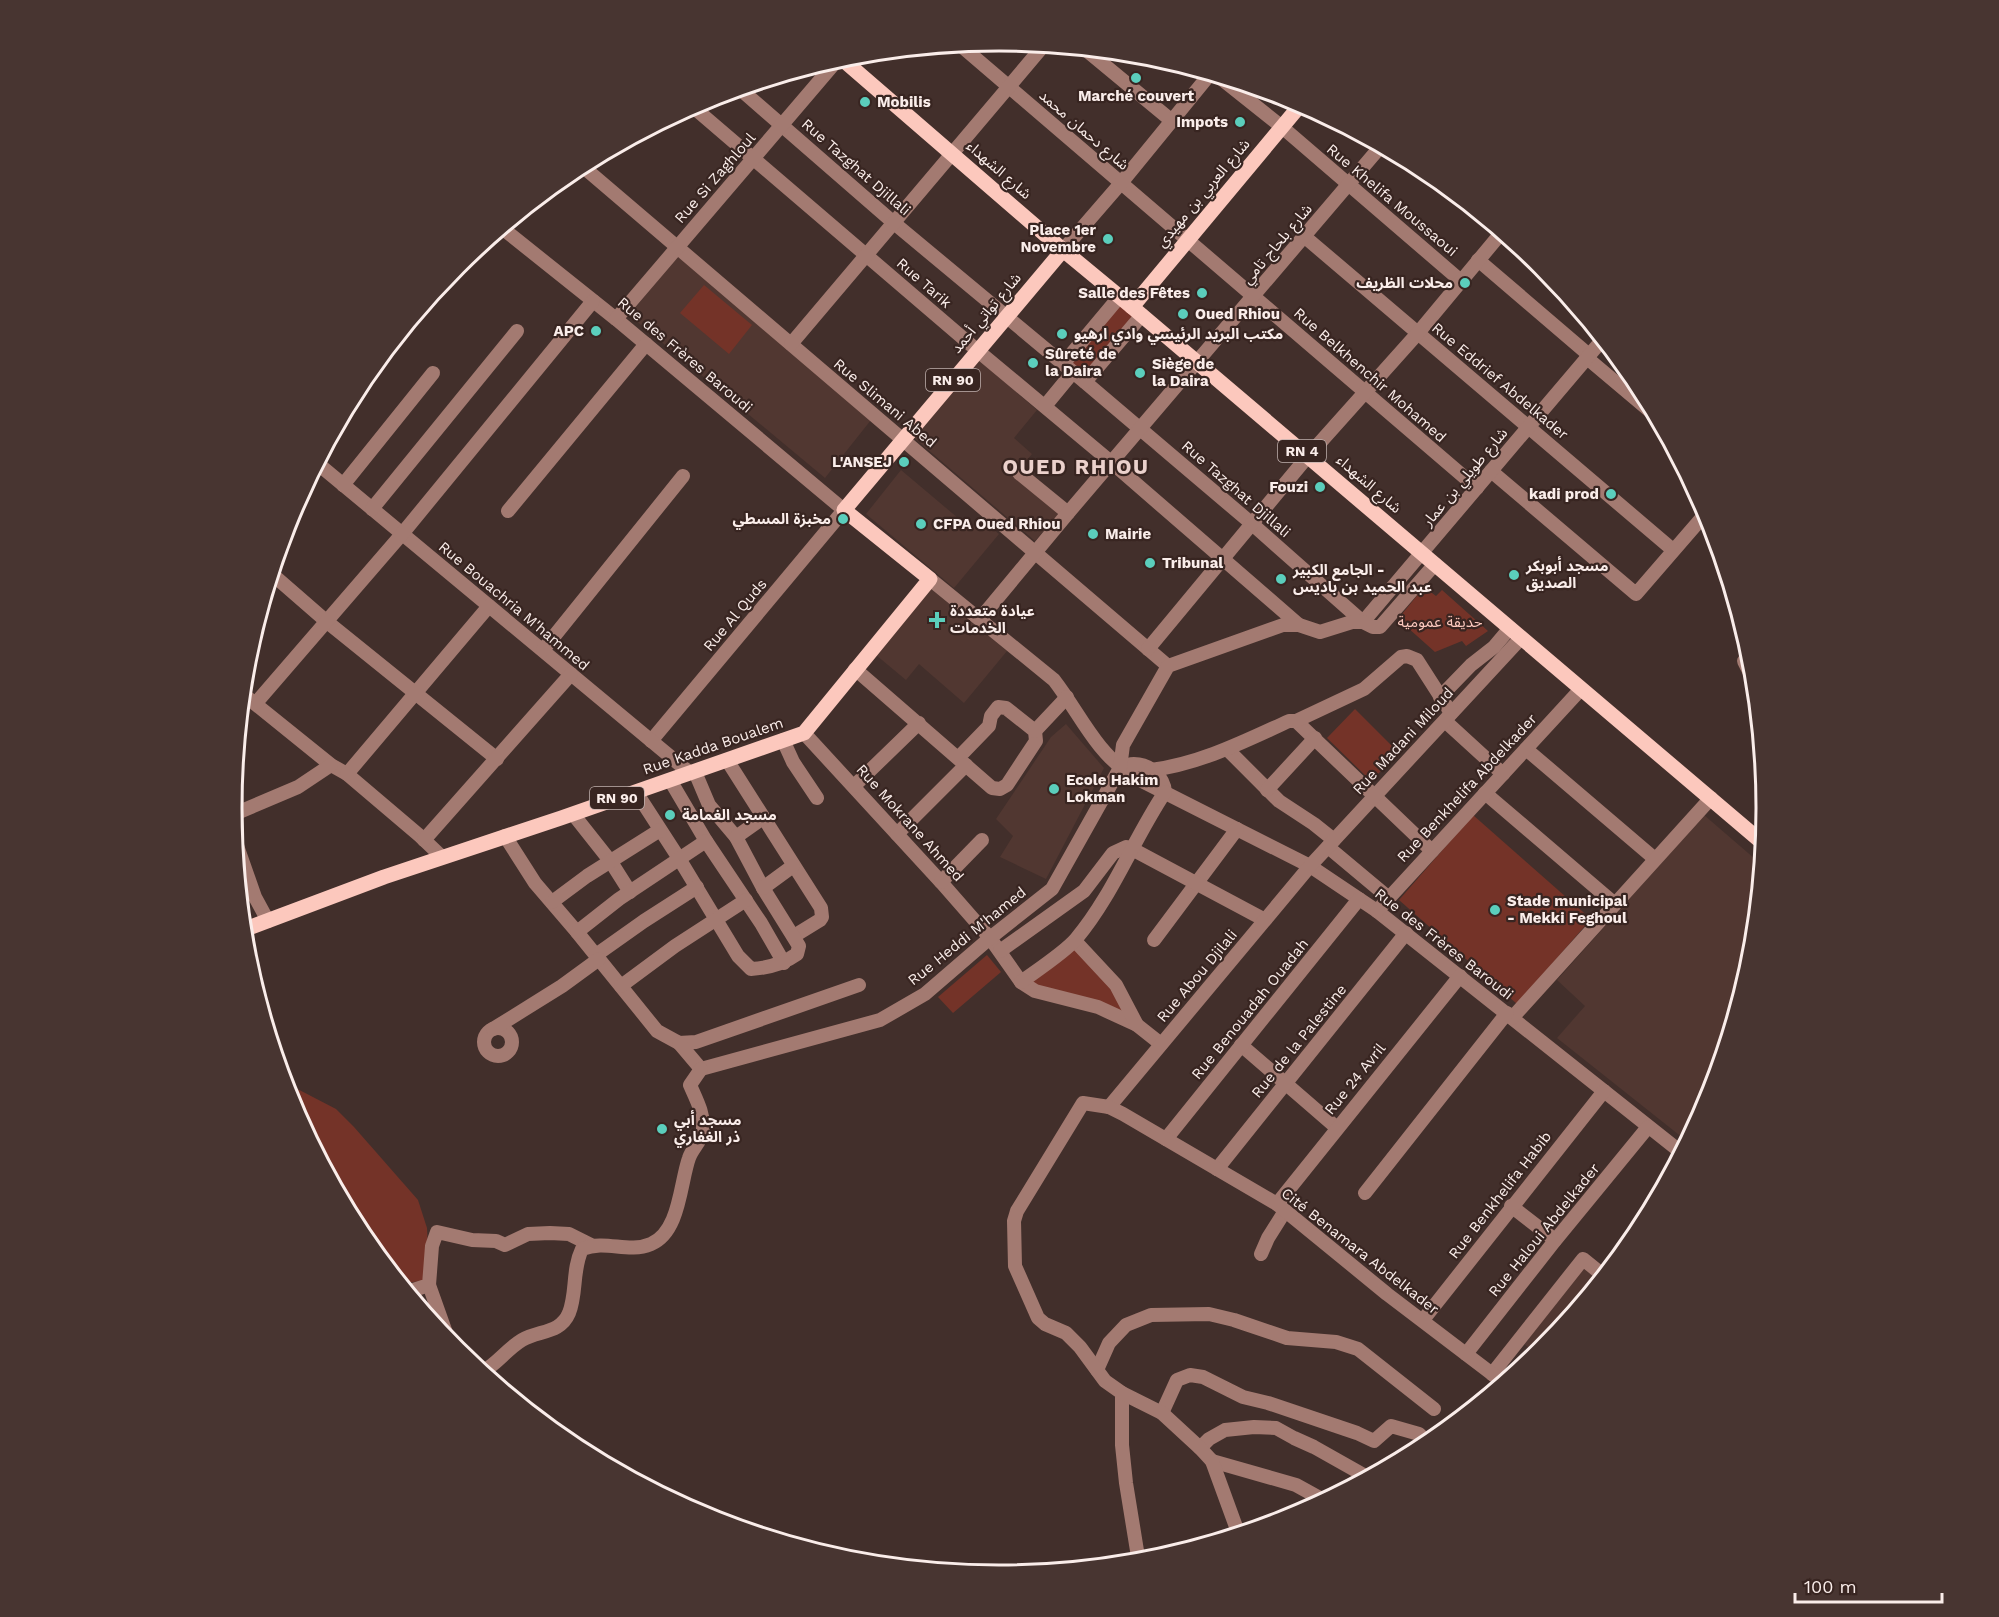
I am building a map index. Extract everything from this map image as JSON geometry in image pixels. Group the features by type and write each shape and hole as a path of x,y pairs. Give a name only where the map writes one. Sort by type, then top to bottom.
{"main road":[{"name":"شارع الشهداء","path":"850,66 1756,837"},
{"name":"شارع العربي بن مهيدي","path":"1137,311 1188,240 1295,112"},
{"name":"شارع تواتي أحمد","path":"844,510 1063,250"},
{"path":"844,510 930,579"},
{"name":"Rue Kadda Boualem","path":"252,927 384,877 804,733 930,579"}],"street":[{"name":"شارع دحمان محمد","path":"968,52 1188,240"},
{"path":"791,344 1038,53"},
{"path":"1094,57 1172,121"},
{"name":"Rue Si Zaghloul","path":"616,319 829,71"},
{"path":"1063,250 1205,80"},
{"name":"Rue Khelifa Moussaoui","path":"1233,88 1282,127 1461,281"},
{"name":"Rue Tazghat Djillali","path":"747,95 894,223 1251,523 1363,622"},
{"name":"Rue Tarik","path":"700,113 1223,557 1299,625"},
{"name":"شارع بلحاج تامي","path":"980,620 1111,462 1377,151"},
{"name":"Rue Slimani Abed","path":"590,172 1168,666"},
{"name":"Rue des Frères Baroudi","path":"508,233 616,319 844,510"},
{"name":"Rue Eddrief Abdelkader","path":"1305,237 1673,549"},
{"path":"1148,649 1251,523 1365,390 1418,333 1497,238"},
{"name":"Rue Belkhenchir Mohamed","path":"1188,240 1477,488"},
{"name":"Rue Khelifa Moussaoui","path":"1478,260 1636,399"},
{"path":"1045,406 1068,368 1120,296"},
{"path":"256,703 402,534 593,301"},
{"path":"1085,382 1137,311"},
{"path":"372,509 517,332"},
{"path":"508,512 646,344"},
{"name":"شارع طويلي بن عمار","path":"1363,622 1598,345"},
{"path":"343,485 433,373"},
{"name":"Rue Bouachria M'hammed","path":"323,468 651,741 693,772"},
{"path":"1491,471 1636,594 1699,520"},
{"path":"1019,473 1068,513"},
{"path":"543,650 683,476"},
{"name":"Rue Al Quds","path":"651,741 844,510"},
{"path":"1168,666 1283,625 1299,625 1320,632 1352,622 1363,622 1373,627 1380,627 1435,564"},
{"path":"278,579 326,621 497,759"},
{"path":"930,579 1054,680 1105,755 1120,768 1132,764 1151,770 1161,777 1164,783 1164,792 1119,875 1075,941 1021,982 1035,991 1098,1006 1137,1025 1161,1044"},
{"path":"347,774 489,606"},
{"name":"Rue Madani Miloud","path":"1440,697 1471,665 1516,633"},
{"name":"Rue Madani Miloud","path":"1310,866 1448,717 1516,633"},
{"path":"1151,770 1172,768 1228,750 1290,721 1296,721 1365,688 1401,657 1407,656 1417,660 1440,697 1448,717 1503,774"},
{"name":"Rue Heddi M'hamed","path":"701,1069 880,1020 925,994 1052,889 1120,768 1124,745 1168,666"},
{"path":"855,669 919,723 962,762 992,788 1004,787 1036,741 1035,731 1006,708 998,707 991,716 989,726 962,762 897,834"},
{"path":"424,840 571,674"},
{"name":"Rue Benkhelifa Abdelkader","path":"1377,910 1581,689"},
{"path":"1035,731 1067,697"},
{"path":"250,699 331,765 347,774 442,857"},
{"path":"1296,721 1432,852"},
{"path":"854,786 919,723"},
{"name":"Rue Mokrane Ahmed","path":"804,733 990,938 1021,982"},
{"path":"1267,790 1315,738"},
{"path":"783,740 793,762 817,798"},
{"path":"1526,748 1655,859"},
{"path":"1228,750 1279,801 1314,824 1331,844 1389,898"},
{"path":"727,760 822,913 820,920 794,936"},
{"path":"242,811 298,787 331,765"},
{"name":"Rue des Frères Baroudi","path":"1120,768 1310,866 1377,910 1676,1149"},
{"path":"636,792 738,956 752,969 768,968 783,963 799,952 799,946 763,888 736,837 709,805 693,772"},
{"path":"670,780 783,963"},
{"path":"1485,793 1615,903"},
{"path":"1365,1193 1510,1016 1711,798"},
{"path":"573,814 611,862 630,892"},
{"path":"736,837 763,818"},
{"path":"1154,940 1237,829"},
{"path":"552,902 587,876 660,830"},
{"path":"488,1367 525,1338 547,1333 562,1323 571,1306 577,1259 582,1249 591,1245 603,1244 622,1248 639,1247 652,1244 662,1237 671,1222 684,1183 689,1156 704,1133 703,1117 690,1085 701,1069 679,1043 657,1031 535,883 506,836"},
{"path":"941,882 982,840"},
{"path":"577,932 630,892 706,841"},
{"path":"1000,951 1084,891 1113,853 1126,847 1265,921"},
{"path":"763,888 793,866"},
{"name":"Rue Abou Djilali","path":"1109,1107 1310,866"},
{"path":"245,868 255,897 268,921"},
{"path":"493,1029 562,986 644,921 697,887"},
{"path":"1052,889 1065,903"},
{"path":"1084,891 1098,908"},
{"name":"Rue Benouadah Ouadah","path":"1166,1139 1359,899"},
{"path":"621,986 675,946 717,921 746,900"},
{"name":"Rue de la Palestine","path":"1217,1169 1406,933"},
{"path":"1075,941 1116,985 1137,1025"},
{"name":"Rue 24 Avril","path":"1261,1254 1281,1208 1337,1128 1460,976"},
{"path":"679,1043 696,1042 860,985"},
{"path":"1241,1045 1337,1128"},
{"name":"Rue Benkhelifa Habib","path":"1423,1320 1604,1091"},
{"path":"1109,1107 1083,1103 1017,1211 1014,1221 1015,1266 1038,1318 1045,1324 1066,1333 1105,1381 1122,1393 1162,1413 1212,1461 1237,1528"},
{"name":"Cité Benamara Abdelkader","path":"1109,1107 1281,1208 1387,1294 1498,1379"},
{"name":"Rue Haloui Abdelkader","path":"1466,1354 1648,1126"},
{"path":"1511,1206 1555,1240"},
{"path":"442,1320 429,1285 432,1246 437,1232 472,1240 496,1241 505,1245 528,1234 569,1234 591,1245"},
{"path":"1492,1374 1583,1259 1599,1272"},
{"path":"415,1289 429,1285"},
{"path":"1097,1370 1109,1343 1126,1325 1151,1315 1209,1314 1287,1338 1336,1342 1358,1349 1434,1408"},
{"path":"1162,1413 1177,1380 1190,1375 1203,1377 1243,1397 1268,1403 1374,1441 1391,1426 1422,1437"},
{"path":"1122,1393 1122,1445 1137,1553"},
{"path":"1200,1448 1209,1439 1225,1430 1254,1427 1276,1428 1361,1474"},
{"path":"1212,1461 1296,1485 1316,1496"}],"shaded area":[{"path":"678,256 871,420 825,478 629,315"},
{"path":"979,360 1037,410 1014,438 1032,454 1015,475 1059,513 1035,541 913,437"},
{"name":"CFPA Oued Rhiou","path":"901,470 971,529 981,519 999,534 954,588 866,514"},
{"name":"عيادة متعددة الخدمات","path":"931,589 1007,651 964,703 919,664 906,680 876,655"},
{"name":"Ecole Hakim Lokman","path":"1066,724 1104,768 1046,879 1000,857 1013,836 996,819 1051,737"},
{"path":"1704,815 1755,859 1751,907 1731,1005 1717,1052 1682,1137 1557,1038 1585,1006 1557,980"},
{"path":"1585,1266 1596,1275 1535,1344 1530,1349 1524,1344"}],"green space":[{"path":"704,285 752,325 729,354 680,313"},
{"path":"1119,304 1135,317 1085,376 1070,363"},
{"name":"حديقة عمومية","path":"1424,587 1436,596 1442,590 1488,631 1466,646 1462,641 1435,652 1398,619"},
{"path":"1355,709 1399,753 1371,781 1327,738"},
{"name":"Stade municipal - Mekki Feghoul","path":"1473,815 1591,919 1517,1004 1399,900"},
{"path":"1075,945 1114,988 1126,1010 1116,1012 1029,982"},
{"path":"987,955 1001,972 953,1013 938,997"},
{"path":"296,1088 336,1109 418,1200 427,1228 426,1280 409,1283 370,1229 343,1187 320,1144"}],"place":[{"name":"Marché couvert","path":"1136,78"},
{"name":"Mobilis","path":"865,102"},
{"name":"Impots","path":"1240,122"},
{"name":"Place 1er Novembre","path":"1108,239"},
{"name":"محلات الظريف","path":"1465,283"},
{"name":"Salle des Fêtes","path":"1202,293"},
{"name":"Oued Rhiou","path":"1183,314"},
{"name":"APC","path":"596,331"},
{"name":"مكتب البريد الرئيسي وادي ارهيو","path":"1062,334"},
{"name":"Sûreté de la Daira","path":"1033,363"},
{"name":"Siège de la Daira","path":"1140,373"},
{"name":"L'ANSEJ","path":"904,462"},
{"name":"Fouzi","path":"1320,487"},
{"name":"kadi prod","path":"1611,494"},
{"name":"مخبزة المسطي","path":"843,519"},
{"name":"CFPA Oued Rhiou","path":"921,524"},
{"name":"Mairie","path":"1093,534"},
{"name":"Tribunal","path":"1150,563"},
{"name":"مسجد أبوبكر الصديق","path":"1514,575"},
{"name":"الجامع الكبير - عبد الحميد بن باديس","path":"1281,579"},
{"name":"عيادة متعددة الخدمات","path":"937,620"},
{"name":"Ecole Hakim Lokman","path":"1054,789"},
{"name":"مسجد الغمامة","path":"670,815"},
{"name":"Stade municipal - Mekki Feghoul","path":"1495,910"},
{"name":"مسجد أبي ذر الغفاري","path":"662,1129"}],"district":[{"name":"OUED RHIOU","path":"1076,467"}]}
